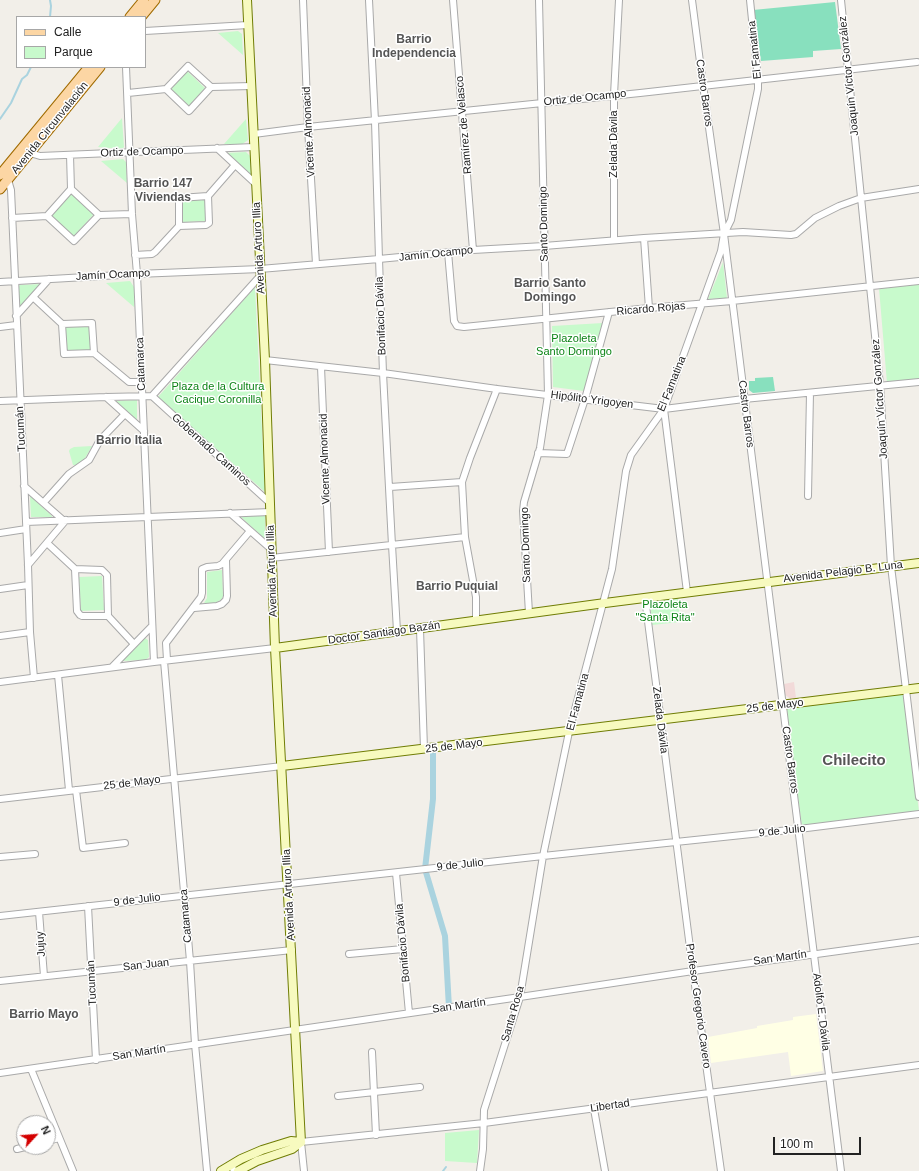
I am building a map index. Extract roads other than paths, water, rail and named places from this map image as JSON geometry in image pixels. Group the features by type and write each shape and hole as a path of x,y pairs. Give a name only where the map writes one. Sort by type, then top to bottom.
{"main road":[{"path":"131,16 144,0"},
{"path":"142,16 155,0"},
{"name":"Avenida Arturo Illia","path":"247,0 265,360 271,558 301,1142"},
{"name":"Avenida Circunvalación","path":"0,189 4,177 88,68"},
{"name":"Avenida Circunvalación","path":"4,177 30,153 99,68"},
{"name":"Avenida Pelagio B. Luna","path":"768,581 919,563"},
{"name":"Doctor Santiago Bazán","path":"276,648 768,581"},
{"name":"25 de Mayo","path":"282,766 919,688"},
{"path":"221,1171 232,1168 252,1154 284,1142 301,1142"},
{"path":"238,1171 257,1161 292,1149 301,1142"}],"street":[{"name":"Vicente Almonacid","path":"303,0 308,127 316,264"},
{"name":"Bonifacio Dávila","path":"369,0 384,373 397,631"},
{"name":"Ramírez de Velasco","path":"453,0 474,250"},
{"name":"Santo Domingo","path":"529,613 523,511 524,502 538,453 548,395 539,0"},
{"name":"Zelada Dávila","path":"614,240 614,95 619,0"},
{"name":"Castro Barros","path":"692,0 724,234 768,581 782,705 799,829"},
{"name":"El Famatina","path":"543,856 569,732 605,602 618,532 626,471 631,456 664,409 721,251 724,234 731,220 758,89 750,0"},
{"name":"Joaquín Víctor González","path":"841,0 880,386 891,566 919,797"},
{"path":"146,31 248,25"},
{"name":"Ortiz de Ocampo","path":"254,134 917,62"},
{"path":"128,93 166,90 188,66 211,87 252,86"},
{"name":"Catamarca","path":"126,68 132,214 137,274 142,382 151,627 154,662"},
{"path":"166,90 189,111 211,87"},
{"name":"Ortiz de Ocampo","path":"30,153 40,156 254,147"},
{"path":"217,148 256,184"},
{"path":"12,218 47,216 71,189 70,154"},
{"path":"179,226 206,225 209,223 208,196 235,165"},
{"name":"Tucumán","path":"4,177 11,190 30,632 34,678"},
{"path":"71,189 99,215"},
{"name":"Jamín Ocampo","path":"0,282 137,274 260,272 316,264 448,252 743,232 791,235 796,234 826,211 861,198 919,189"},
{"path":"135,255 152,254 179,226 179,198 208,196"},
{"path":"47,216 74,241 99,215 132,214"},
{"path":"644,238 649,308"},
{"name":"Ricardo Rojas","path":"448,252 454,321 457,326 464,327 919,281"},
{"path":"0,401 152,396 260,272"},
{"path":"16,316 49,279"},
{"path":"33,297 62,324 64,354 94,353 129,382 142,382"},
{"path":"538,453 567,454 585,399 609,312"},
{"path":"62,324 92,322 94,353"},
{"path":"0,327 16,325"},
{"name":"Hipólito Yrigoyen","path":"265,360 384,373 497,389 664,409 744,399 919,382"},
{"name":"Vicente Almonacid","path":"321,367 329,552"},
{"path":"476,621 476,597 465,537 462,482 497,389"},
{"path":"808,496 810,393"},
{"name":"Gobernado Caminos","path":"152,396 270,507"},
{"path":"106,397 144,431"},
{"path":"664,409 688,592"},
{"path":"44,502 69,474 89,460 100,440 125,414"},
{"path":"390,487 462,482"},
{"path":"24,486 65,520"},
{"path":"26,522 230,513 270,507"},
{"path":"230,513 271,549"},
{"path":"28,565 65,520"},
{"path":"0,533 26,529"},
{"path":"194,608 216,606 222,604 226,600 226,560 250,531"},
{"path":"271,558 465,537"},
{"path":"47,543 75,570 77,611 80,615 108,616"},
{"name":"Catamarca","path":"207,1171 194,1044 190,961 165,660 166,643 200,600 202,593 202,570 207,567 220,566 226,560"},
{"path":"75,570 102,570 107,575 108,616 134,644"},
{"path":"0,589 28,585"},
{"name":"Zelada Dávila","path":"645,598 676,842"},
{"path":"112,667 151,627"},
{"path":"420,629 424,749"},
{"path":"0,636 30,632"},
{"name":"Doctor Santiago Bazán","path":"0,682 165,660 276,648"},
{"path":"58,675 69,790"},
{"name":"25 de Mayo","path":"0,799 282,766"},
{"path":"76,790 83,848 125,843"},
{"name":"9 de Julio","path":"0,916 799,829 919,814"},
{"name":"Adolfo E. Dávila","path":"799,829 841,1171"},
{"name":"Profesor Gregorio Cavero","path":"676,842 709,1093 721,1171"},
{"path":"0,857 35,854"},
{"name":"Santa Rosa","path":"480,1171 485,1106 520,997 543,856"},
{"name":"Bonifacio Dávila","path":"396,873 409,1013"},
{"name":"Tucumán","path":"88,906 96,1060"},
{"name":"Jujuy","path":"39,912 44,976"},
{"name":"San Martín","path":"0,1073 693,971 919,940"},
{"path":"349,954 403,949"},
{"name":"San Juan","path":"0,980 292,950"},
{"path":"372,1052 376,1135"},
{"name":"Libertad","path":"301,1142 484,1123 919,1065"},
{"path":"31,1069 73,1171"},
{"path":"338,1096 420,1087"},
{"path":"594,1109 605,1171"},
{"path":"301,1142 304,1171"}],"waterway":[{"path":"50,0 50,16"},
{"path":"0,119 11,103 22,79 27,75 30,68"},
{"path":"433,748 433,799 425,869 445,936 449,1008"},
{"path":"443,1171 446,1167"}],"district":[{"name":"Barrio Independencia","path":"414,47"},
{"name":"Barrio 147 Viviendas","path":"163,191"},
{"name":"Barrio Santo Domingo","path":"550,291"},
{"name":"Barrio Italia","path":"129,441"},
{"name":"Barrio Puquial","path":"457,587"},
{"name":"Chilecito","path":"854,761"},
{"name":"Barrio Mayo","path":"44,1015"}],"park label":[{"name":"Plazoleta Santo Domingo","path":"574,345"},
{"name":"Plaza de la Cultura Cacique Coronilla","path":"218,393"},
{"name":"Plazoleta \"Santa Rita\"","path":"665,611"}]}
